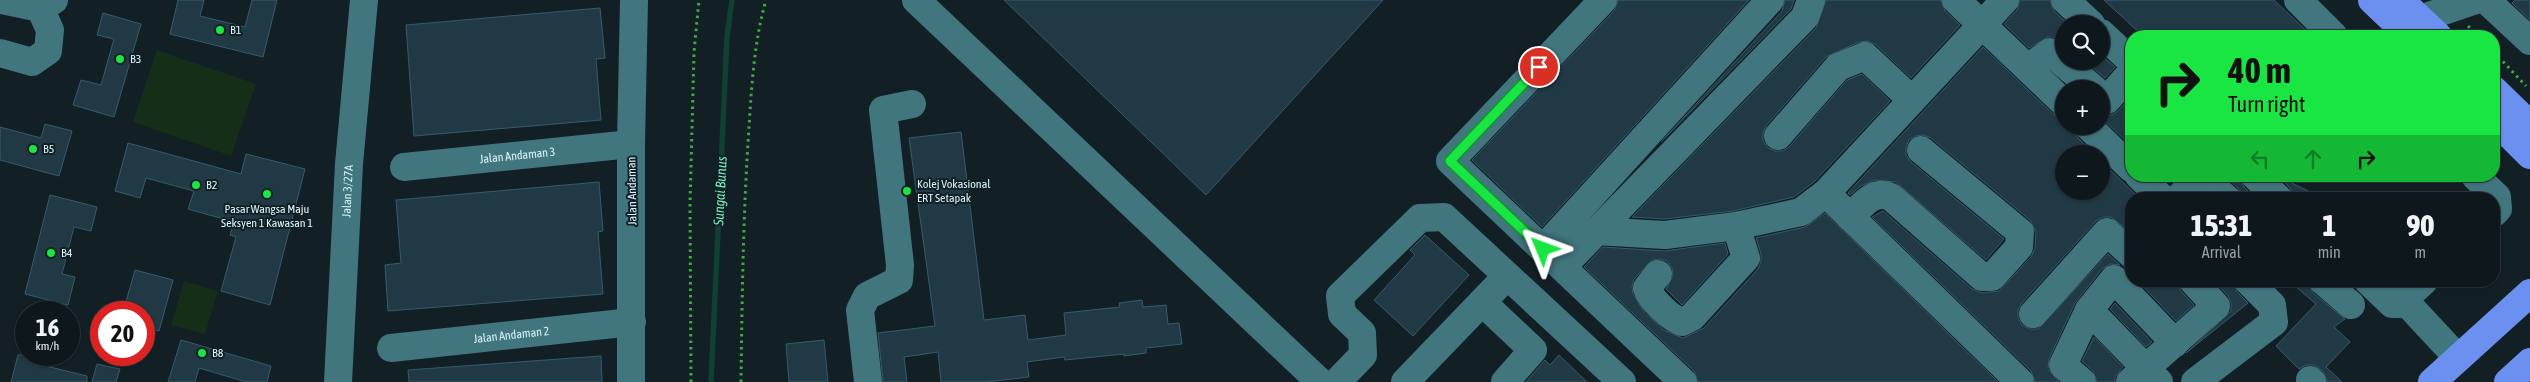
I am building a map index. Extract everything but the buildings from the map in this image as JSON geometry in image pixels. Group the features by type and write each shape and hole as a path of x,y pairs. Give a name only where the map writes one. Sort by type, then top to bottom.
{"main road":[{"path":"2372,0 2417,23"},
{"path":"2500,96 2530,125"},
{"path":"2500,125 2530,155"},
{"path":"2432,382 2530,293"},
{"path":"2508,382 2530,362"}],"street":[{"path":"0,53 32,62 48,51 50,30 47,4 1,0"},
{"name":"Jalan 3/27A","path":"338,382 349,164 364,0"},
{"name":"Jalan Andaman","path":"631,382 631,144 634,0"},
{"path":"916,0 1320,382"},
{"path":"1603,0 1450,161 1683,382"},
{"path":"1552,258 1770,0"},
{"path":"1552,258 1596,231 1805,17 1811,0"},
{"path":"1956,0 2055,94"},
{"path":"1596,231 1665,235 1736,226 1801,212 1826,193 2005,0"},
{"path":"2065,0 2081,15"},
{"path":"2298,0 2328,30"},
{"path":"2417,23 2476,0"},
{"path":"2486,0 2530,41"},
{"path":"2110,45 2125,62"},
{"path":"2028,68 2050,52 2083,80"},
{"path":"1778,136 1838,67 1865,56 1912,100"},
{"path":"2110,96 2125,75"},
{"path":"868,382 860,310 867,296 899,280 900,265 883,110 912,104"},
{"path":"2097,135 2125,162"},
{"name":"Jalan Andaman 3","path":"404,167 631,144"},
{"path":"1850,217 1874,195 1883,193 1892,197 1982,277 1992,277 2018,247 2020,232 1921,150"},
{"path":"2145,182 2155,192"},
{"path":"2185,192 2194,182"},
{"path":"2207,182 2219,192"},
{"path":"2261,182 2272,192"},
{"path":"2482,182 2491,192"},
{"path":"1826,193 2020,382"},
{"path":"1337,382 1363,355 1362,333 1342,314 1340,296 1420,218 1444,217 1622,382"},
{"path":"1658,274 1647,288 1649,294 1675,320 1682,322 1692,317 1746,258 1736,226"},
{"path":"2033,314 2107,232 2125,248"},
{"path":"1405,382 1507,276"},
{"path":"2082,382 2063,365 2089,310 2114,279 2175,343"},
{"path":"2089,310 2146,378 2175,343 2216,306 2199,287"},
{"path":"2195,382 2274,322 2272,305 2254,287"},
{"path":"2330,287 2351,305"},
{"path":"2374,287 2392,304 2399,304 2418,287"},
{"path":"2404,300 2458,358"},
{"path":"1482,302 1533,350 1504,382"},
{"name":"Jalan Andaman 2","path":"391,348 632,322"}],"path":[{"path":"691,382 690,204 694,52 699,0"},
{"path":"741,382 743,223 750,105 762,15 766,0"},
{"path":"2500,58 2530,90"}],"green space":[{"path":"157,50 256,84 231,156 133,122"},
{"path":"184,281 218,291 205,334 171,325"}],"waterway":[{"name":"Sungai Bunus","path":"711,382 727,37 732,0"}],"place":[{"name":"B1","path":"220,30"},
{"name":"B3","path":"120,59"},
{"name":"B5","path":"33,149"},
{"name":"B2","path":"196,185"},
{"name":"Kolej Vokasional ERT Setapak","path":"907,191"},
{"name":"Pasar Wangsa Maju Seksyen 1 Kawasan 1","path":"267,194"},
{"name":"B4","path":"51,253"},
{"name":"B8","path":"202,353"}],"route":[{"path":"1539,67 1450,161 1543,249"}]}
